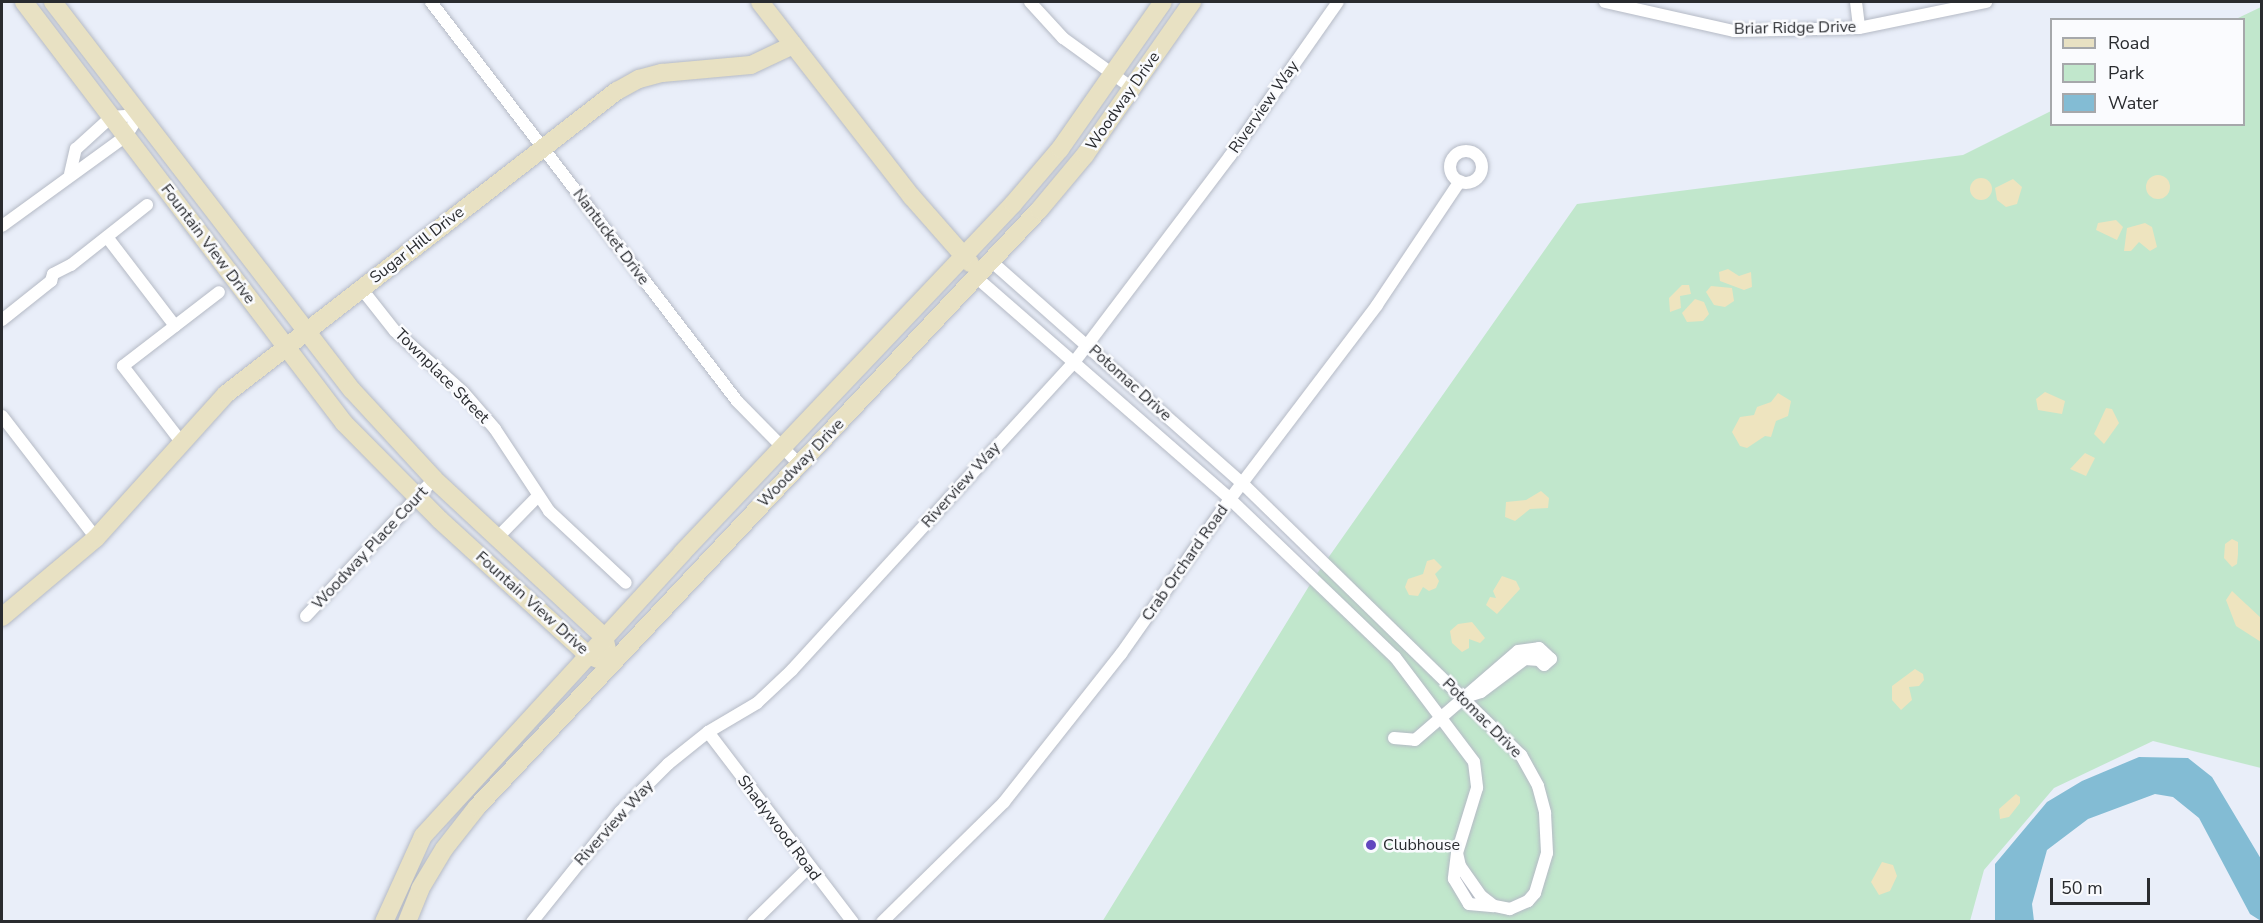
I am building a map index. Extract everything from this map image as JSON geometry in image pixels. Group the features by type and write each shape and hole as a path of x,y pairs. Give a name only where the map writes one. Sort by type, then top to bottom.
{"main road":[{"name":"Fountain View Drive","path":"24,2 345,423 416,497 588,655 610,663"},
{"name":"Fountain View Drive","path":"53,2 352,390 434,479 604,637 610,663"},
{"name":"Potomac Drive","path":"760,2 912,197 965,254 977,278"},
{"name":"Woodway Drive","path":"384,921 423,836 604,637 782,450 1060,149 1111,73 1163,2"},
{"name":"Woodway Drive","path":"407,921 420,889 444,849 477,807 610,663 992,262 1085,155 1192,2"},
{"name":"Sugar Hill Drive","path":"2,617 96,538 226,394 542,147 639,79 679,70 751,65 793,45"},
{"name":"Potomac Drive","path":"965,254 992,262"},
{"path":"462,791 477,807"}],"street":[{"name":"Nantucket Drive","path":"431,2 731,393 782,450 799,464"},
{"path":"1030,2 1063,38 1132,88"},
{"name":"Riverview Way","path":"532,921 620,812 668,764 708,732 757,703 792,670 1075,361 1230,156 1338,2"},
{"name":"Briar Ridge Drive","path":"1605,2 1734,31 1859,28 1986,2"},
{"path":"1856,2 1859,28"},
{"path":"70,174 76,148 111,117 139,115"},
{"path":"2,226 70,174 126,136 139,115"},
{"name":"Crab Orchard Road","path":"882,921 1004,802 1121,654 1230,499 1377,305 1460,181"},
{"path":"2,320 51,281 52,274 107,237 147,205"},
{"path":"107,237 175,326"},
{"name":"Potomac Drive","path":"977,278 1075,361 1230,499 1395,657 1474,762 1477,788 1457,853 1460,866 1481,896 1494,906 1510,909 1528,901 1540,884 1547,853 1545,813 1538,786 1521,755 1468,697 1242,483 992,262"},
{"name":"Townplace Street","path":"361,288 395,331 463,392 495,429 538,496 562,526 626,583"},
{"path":"182,443 123,366 219,292"},
{"path":"2,416 96,538"},
{"name":"Woodway Place Court","path":"306,616 434,479"},
{"path":"498,537 538,496"},
{"path":"1394,738 1415,740 1468,697 1482,679 1518,651 1539,648 1551,659 1544,665 1539,660 1525,659 1481,692 1468,697"},
{"name":"Shadywood Road","path":"708,732 808,868 853,921"},
{"path":"753,921 808,868"}],"green space":[{"path":"2261,7 2261,768 2153,741 2054,788 1984,870 1970,921 1102,922 1314,578 1577,204 1963,155 2050,112 2050,126 2245,126 2245,18 2238,18"}],"sand":[{"path":"2158,175 2167,178 2170,187 2167,196 2158,199 2149,196 2146,187 2149,178"},
{"path":"1981,178 1989,181 1992,189 1989,197 1981,200 1973,197 1970,189 1973,181"},
{"path":"2013,179 2022,187 2017,204 2006,207 1997,200 1995,188"},
{"path":"2116,220 2123,227 2117,240 2096,230 2098,223"},
{"path":"2145,223 2152,227 2157,247 2150,251 2139,242 2131,251 2124,251 2127,228"},
{"path":"1728,269 1739,276 1751,272 1752,287 1744,290 1720,281 1719,272"},
{"path":"1682,285 1689,285 1691,294 1680,296 1681,308 1670,312 1669,298"},
{"path":"1711,286 1732,288 1734,301 1725,307 1714,305 1706,292"},
{"path":"1695,299 1704,302 1709,314 1703,321 1687,322 1682,313"},
{"path":"2045,392 2065,401 2062,414 2038,410 2036,399"},
{"path":"1778,393 1791,401 1788,416 1776,421 1771,437 1765,436 1747,448 1740,446 1732,432 1740,417 1754,415 1757,407 1771,402"},
{"path":"2106,408 2112,409 2119,423 2104,444 2094,434"},
{"path":"2085,453 2095,458 2086,476 2070,469"},
{"path":"1541,491 1549,498 1548,508 1530,509 1515,521 1505,517 1506,502 1526,500"},
{"path":"2232,539 2238,542 2238,554 2237,564 2232,567 2224,558 2225,544"},
{"path":"1434,559 1442,567 1435,574 1439,581 1436,588 1429,591 1423,587 1418,596 1409,595 1405,587 1408,579 1423,574 1427,561"},
{"path":"1502,576 1516,581 1520,589 1497,614 1486,605 1490,597 1496,598 1493,591"},
{"path":"2232,591 2261,618 2261,642 2236,626 2226,600"},
{"path":"1472,622 1485,638 1480,643 1469,639 1469,648 1462,652 1452,643 1450,631 1458,624"},
{"path":"1915,669 1923,674 1924,680 1919,686 1909,687 1912,700 1901,710 1892,700 1892,686"},
{"path":"2016,794 2020,797 2020,803 2009,817 2000,819 1999,809"},
{"path":"1882,862 1893,865 1897,876 1890,891 1879,895 1871,882"}],"water":[{"path":"2139,757 2188,758 2212,777 2261,859 2261,921 2250,914 2199,818 2173,797 2155,794 2088,819 2047,850 2032,904 2034,921 1995,921 1995,864 2047,802 2082,781"}],"place":[{"name":"Clubhouse","path":"1371,845"}]}
